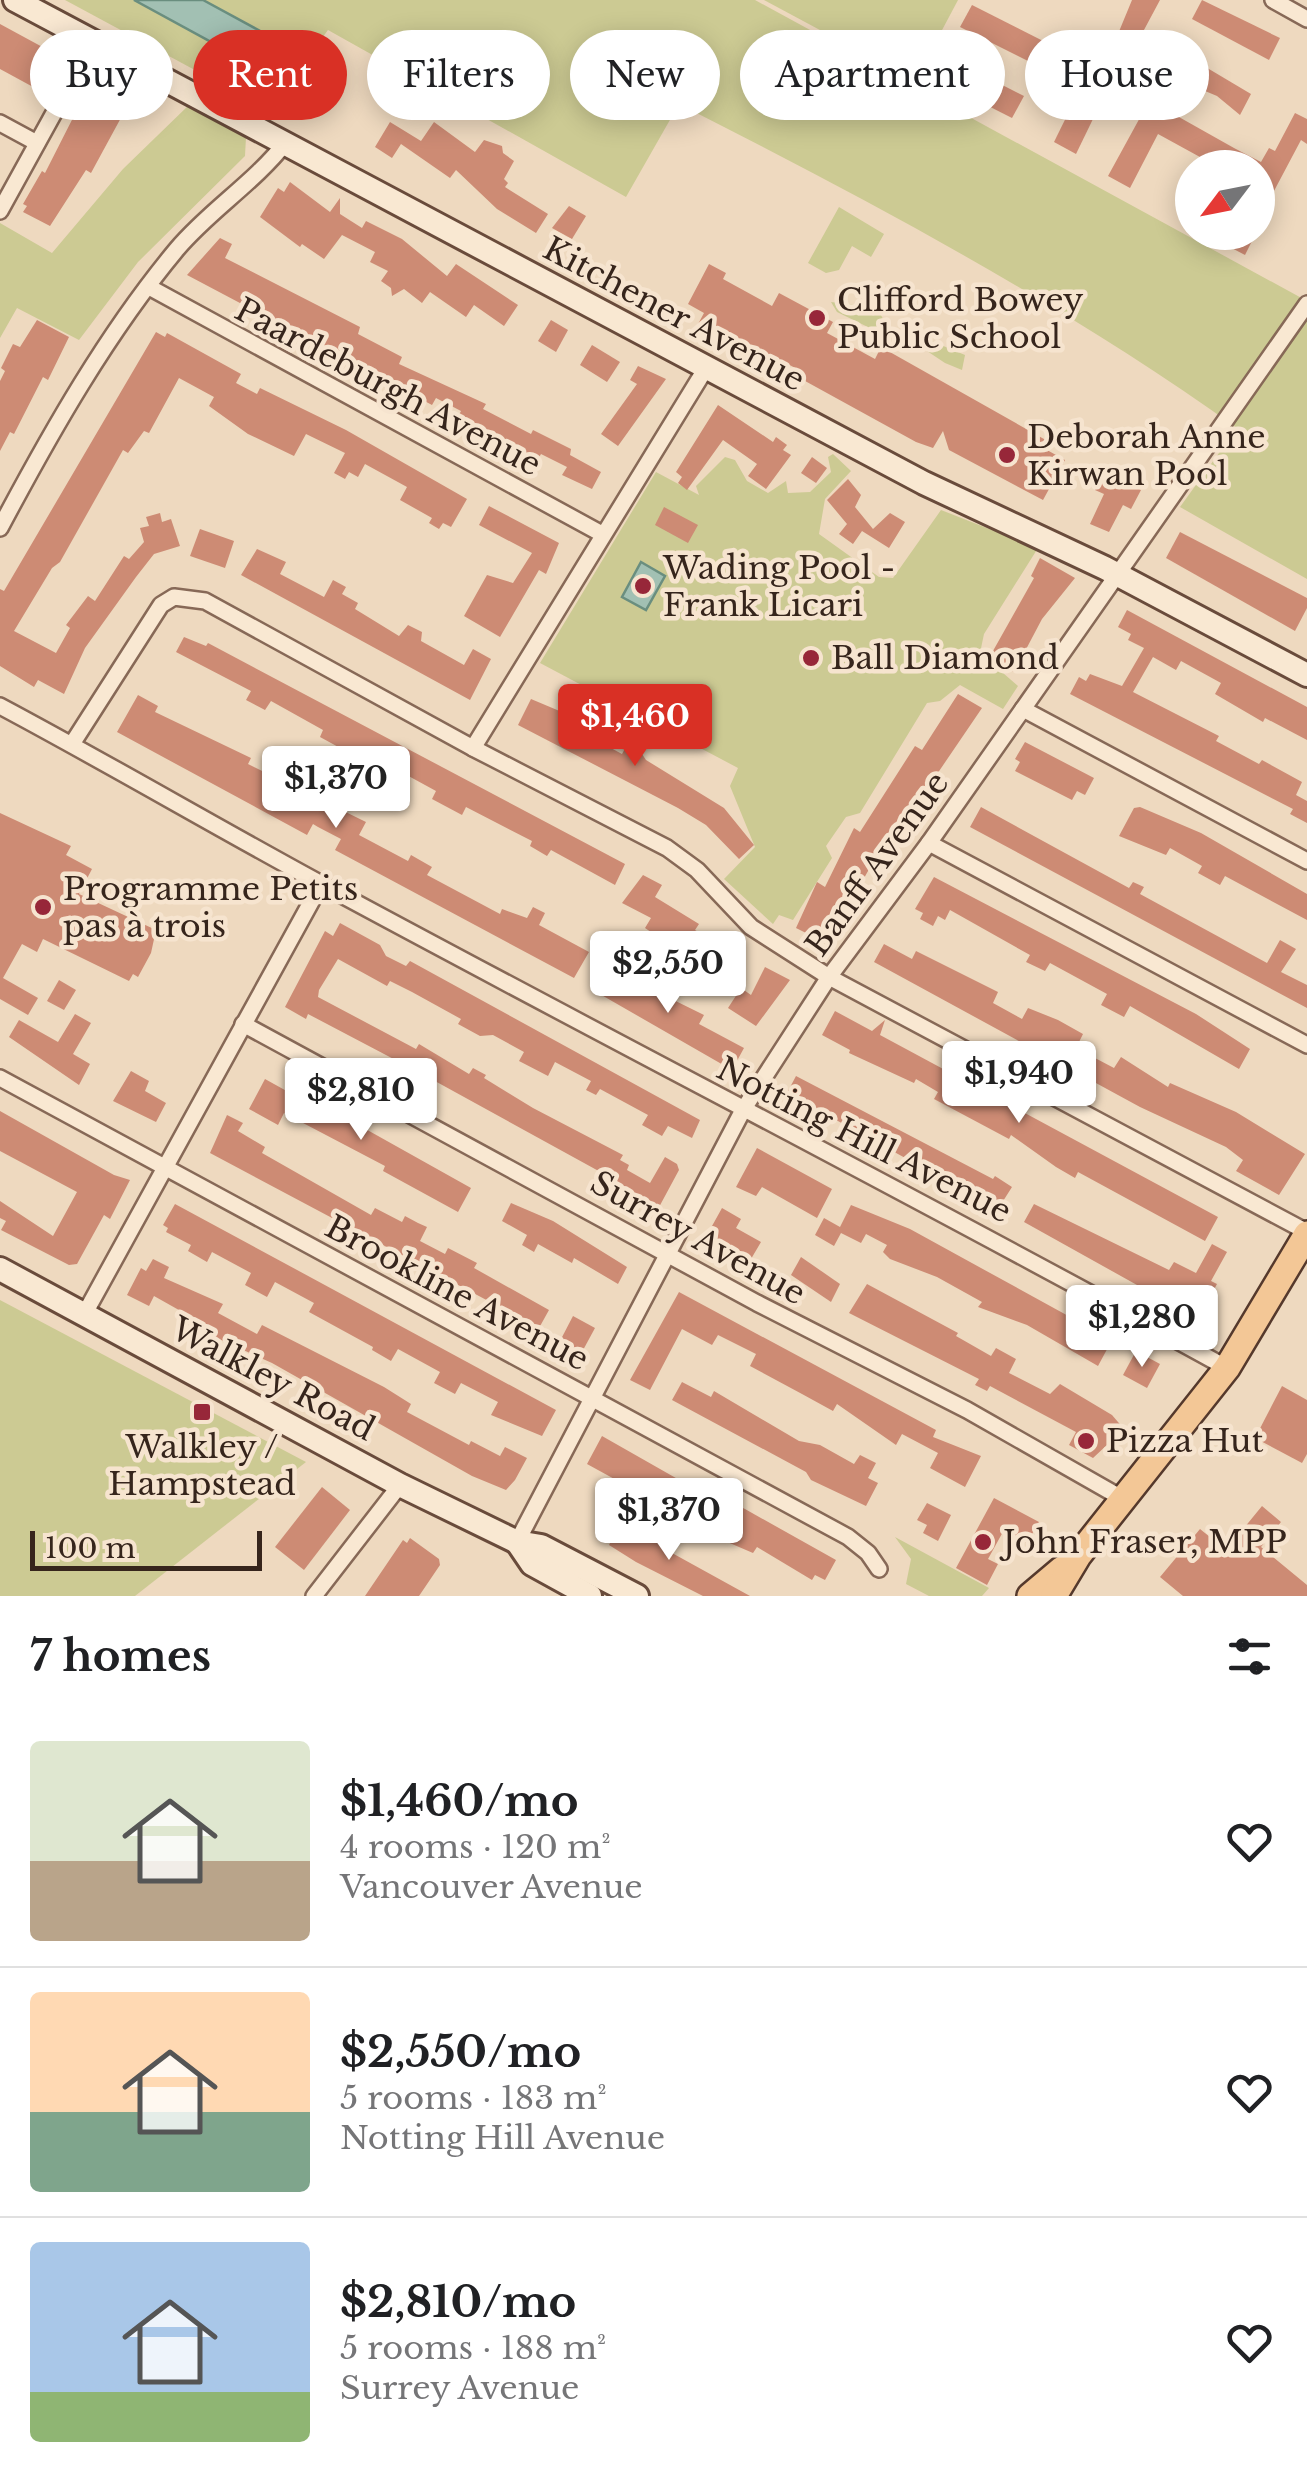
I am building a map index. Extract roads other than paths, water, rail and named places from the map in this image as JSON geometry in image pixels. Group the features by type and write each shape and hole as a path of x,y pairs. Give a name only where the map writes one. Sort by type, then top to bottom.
{"main road":[{"path":"1054,1596 1078,1556 1227,1368 1307,1233"},
{"path":"1030,1596 1078,1556"}],"street":[{"name":"Kitchener Avenue","path":"15,0 70,30"},
{"path":"1273,0 1307,18"},
{"name":"Kitchener Avenue","path":"173,84 924,483 1118,576 1307,675"},
{"path":"0,210 50,120"},
{"path":"0,124 37,143"},
{"path":"0,528 33,466 180,246 246,188 286,142"},
{"name":"Paardeburgh Avenue","path":"150,287 602,534"},
{"name":"Banff Avenue","path":"517,1542 743,1110 829,976 929,843 1307,304"},
{"path":"473,748 706,368"},
{"path":"72,744 160,605 174,597 205,601 473,748 667,848 697,870 751,927 829,976 1307,1233"},
{"name":"Notting Hill Avenue","path":"0,706 321,884 897,1193 1005,1244 1227,1368"},
{"path":"1023,709 1307,861"},
{"path":"929,843 1307,1045"},
{"path":"84,1315 168,1169 321,884"},
{"name":"Surrey Avenue","path":"243,1024 668,1251 757,1303 966,1410 1125,1500"},
{"name":"Brookline Avenue","path":"0,1078 848,1537 868,1553 879,1569"},
{"name":"Walkley Road","path":"0,1269 400,1485 517,1542 541,1546 637,1596"},
{"path":"314,1596 400,1485"},
{"name":"Walkley Road","path":"517,1542 532,1564 590,1596"}],"place":[{"name":"Clifford Bowey Public School","path":"817,318"},
{"name":"Deborah Anne Kirwan Pool","path":"1007,455"},
{"name":"Wading Pool - Frank Licari","path":"643,586"},
{"name":"Ball Diamond","path":"811,658"},
{"name":"Programme Petits pas à trois","path":"43,907"},
{"name":"Walkley / Hampstead","path":"202,1412"},
{"name":"Pizza Hut","path":"1086,1441"},
{"name":"John Fraser, MPP","path":"983,1542"}]}
